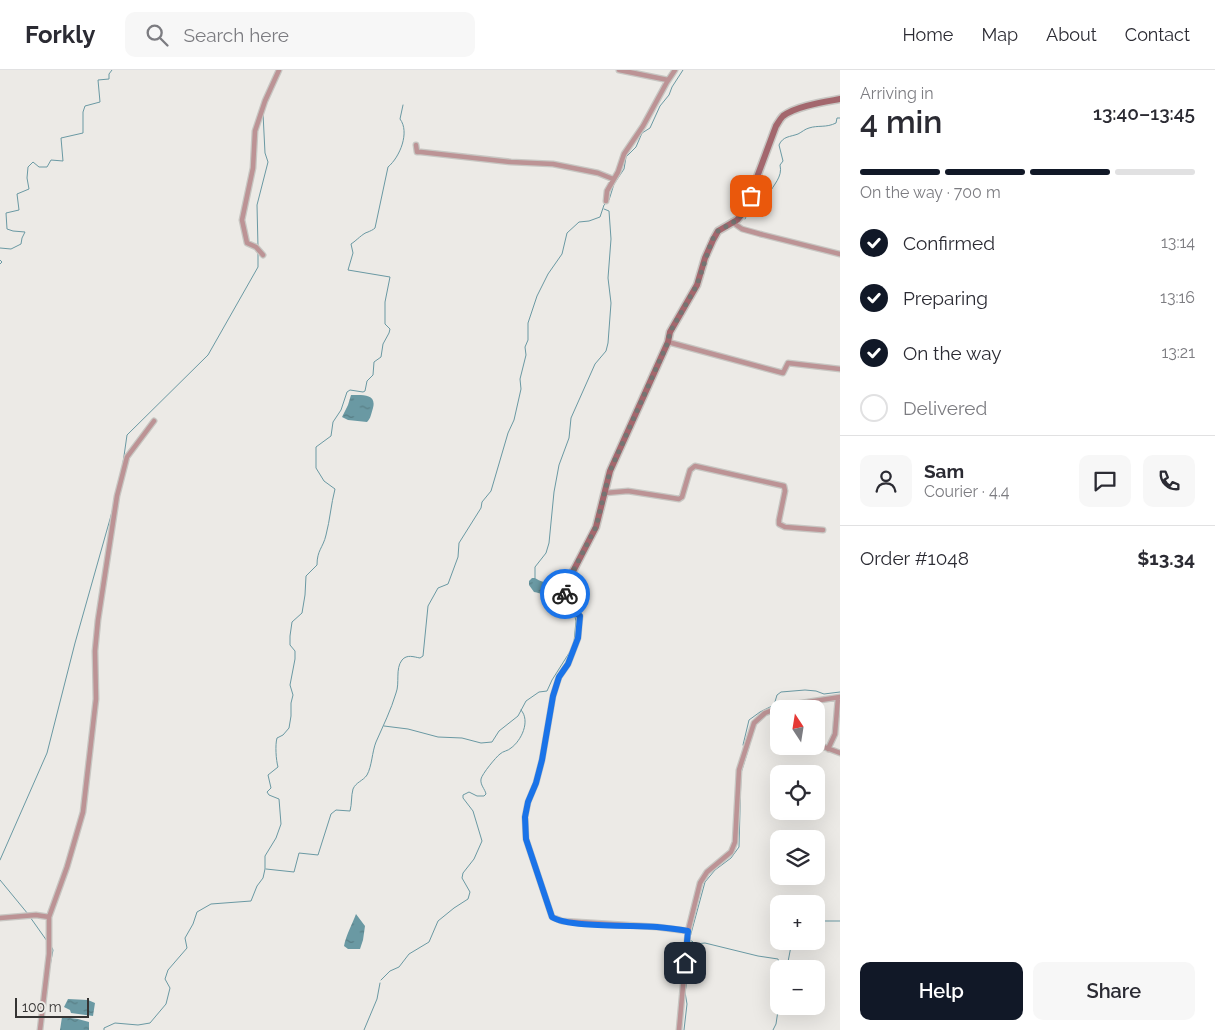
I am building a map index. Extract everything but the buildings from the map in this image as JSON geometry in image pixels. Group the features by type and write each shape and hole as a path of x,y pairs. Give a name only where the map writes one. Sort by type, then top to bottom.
{"street":[{"path":"263,255 247,243 242,220 253,168 255,130 279,70"},
{"path":"619,70 668,80"},
{"path":"606,201 607,191 618,172 624,154 643,126 675,70"},
{"path":"688,931 657,927 576,923 552,917 526,839 525,817 542,760 553,696 559,677 568,664 578,638 580,616 569,608 565,593 567,583 596,527 610,471 668,342 670,332 697,285 712,240 718,231 737,220 744,212 776,126 783,116 822,101 840,99"},
{"path":"416,145 418,152 511,162 552,164 598,173 613,179"},
{"path":"732,222 742,229 840,254"},
{"path":"668,342 782,373 788,363 840,369"},
{"path":"40,1030 49,954 49,917 67,867 83,812 96,699 95,651 98,620 117,496 127,456 154,421"},
{"path":"605,492 628,491 679,499 682,497 691,468 695,466 784,486 785,491 779,520 780,524 785,527 823,530"},
{"path":"680,1030 688,931 702,877 731,852 735,842 739,770 754,723 765,713 783,706 839,697 835,734 826,748 840,753"},
{"path":"0,918 36,915 49,917"}],"water":[{"path":"351,395 367,396 373,400 373,408 367,422 348,420 342,417"},
{"path":"532,578 560,586 560,590 555,597 534,592 529,585 529,581"},
{"path":"356,914 365,926 363,940 360,949 348,949 344,946"},
{"path":"68,999 88,1000 95,1003 93,1016 71,1013 70,1010 64,1007"},
{"path":"62,1017 89,1022 89,1030 60,1030"}],"waterway":[{"path":"0,248 11,249 21,244 25,232 7,229 6,213 19,210 17,194 29,189 28,167 33,162 39,167 47,167 51,160 63,161 61,138 83,133 83,112 85,106 100,102 98,80 109,79 109,74 112,70"},
{"path":"266,869 294,872 299,853 318,855 331,814 336,810 350,811 353,789 369,771 376,742 394,699 400,664 406,657 420,658 423,656 428,606 438,588 448,584 458,557 459,543 481,508 482,502 491,491 508,433 514,420 521,389 520,379 526,355 528,323 537,296 548,274 562,254 567,233 579,222 600,217 604,205 609,200 614,184 624,169 626,157 636,147 642,133 650,128 660,106 669,95 683,70"},
{"path":"104,1030 104,1028 115,1023 138,1025 150,1023 166,1004 170,988 165,979 168,970 187,948 185,938 197,912 211,904 251,901 257,886 263,878 265,856 276,838 281,824 279,799 269,795 267,792 271,788 268,775 278,767 277,738 283,735 289,728 291,716 293,695 290,685 295,659 295,651 290,645 292,622 302,613 306,576 317,565 318,556 325,539 335,489 324,481 316,468 316,447 331,436 333,422 341,410 347,392 350,390 365,391 367,381 373,375 374,362 381,357 383,344 389,333 390,329 385,324 385,302 390,277 348,270 353,253 351,244 375,228 388,167 400,151 404,137 403,124 400,119 403,105"},
{"path":"258,247 257,205 268,162 265,153 263,113"},
{"path":"745,219 757,194 761,192 769,194 779,177 780,165 783,161 779,145 783,140 809,128 832,125 836,123 837,118 840,118"},
{"path":"535,578 535,567 546,553 549,543 554,492 559,465 569,438 571,418 595,364 606,351 608,343 611,303 608,278 611,239 609,211 604,209"},
{"path":"122,470 127,435 208,355 258,267 258,251"},
{"path":"0,260 2,262 0,264"},
{"path":"0,860 47,753 75,643 114,505"},
{"path":"559,592 565,606 575,617 574,642"},
{"path":"384,726 408,729 438,737 462,738 481,743 492,742 499,731 518,716 526,701 539,692 547,691 571,650"},
{"path":"743,745 749,720 774,705 777,695 781,692 805,690 824,694 840,692"},
{"path":"381,980 390,971 399,967 409,954 429,942 438,921 468,899 470,892 462,878 463,873 474,859 482,841 473,811 463,798 463,795 469,792 477,796 484,796 486,794 481,783 482,777 498,756 515,745 524,730 525,720 521,710"},
{"path":"684,1030 687,1004 685,992 689,971 689,957 695,944 689,941 705,882 715,870 731,858 739,847 741,773 749,747"},
{"path":"0,880 28,914"},
{"path":"30,917 47,941"},
{"path":"825,921 840,921"},
{"path":"695,944 705,943 778,960"},
{"path":"49,971 53,950 51,946"},
{"path":"788,960 790,950"},
{"path":"364,1030 377,999 380,983"},
{"path":"773,1030 777,1015"}],"way so far":[{"path":"565,594 567,583 596,527 610,471 668,342 670,332 697,285 712,240 718,231 737,220 744,212 751,196"}],"route":[{"path":"565,594 569,608 580,616 578,638 568,664 559,677 553,696 542,760 536,783 528,802 524,828 529,849 552,917 576,923 657,927 688,931 685,963"}]}
